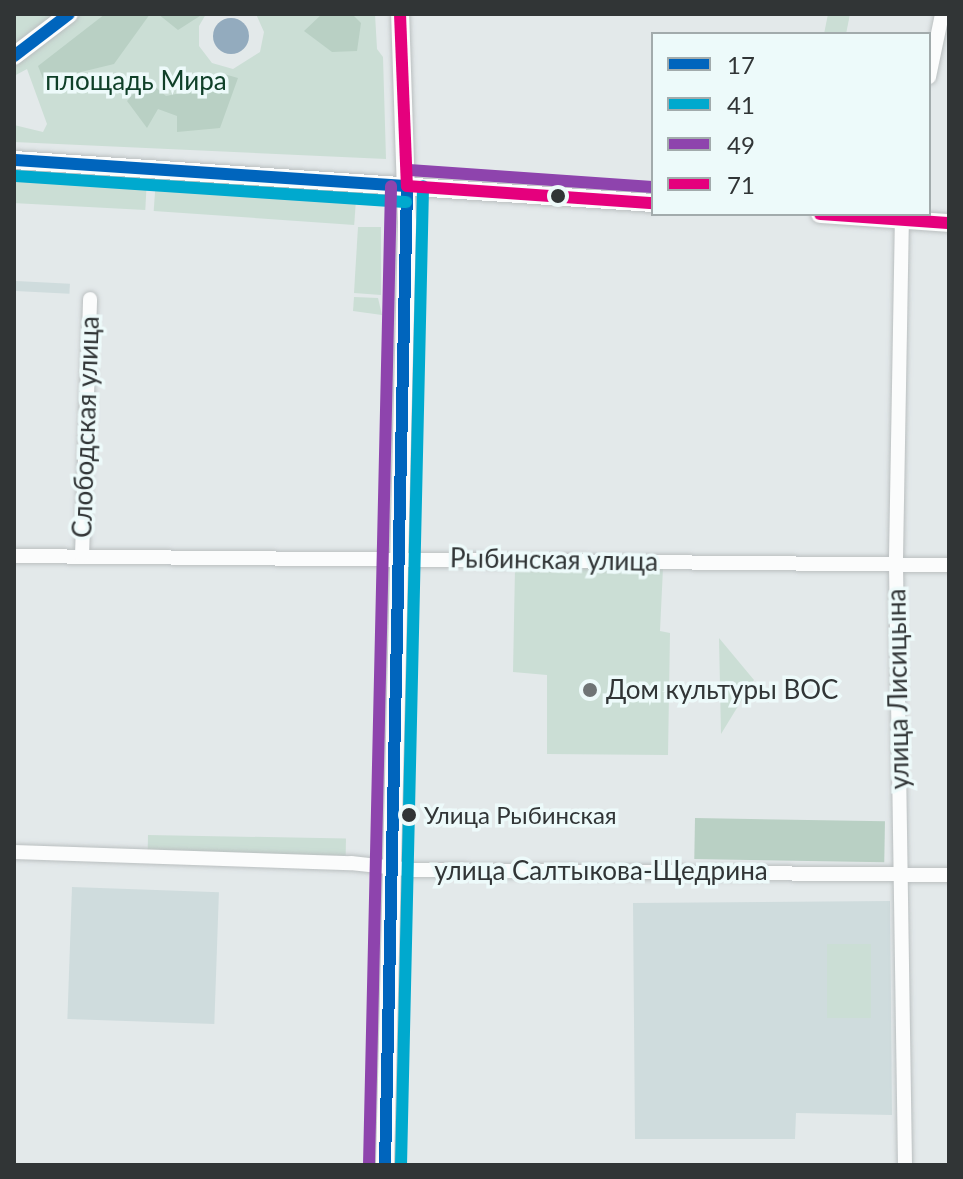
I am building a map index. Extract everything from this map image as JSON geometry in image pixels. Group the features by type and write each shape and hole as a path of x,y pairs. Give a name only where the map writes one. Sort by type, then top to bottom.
{"main road":[{"path":"14,56 69,14"},
{"path":"385,1165 407,186 400,14"},
{"path":"14,160 651,203"},
{"path":"875,216 949,223"}],"street":[{"path":"931,67 942,14"},
{"name":"улица Лисицына","path":"902,217 896,565 905,1165"},
{"name":"Слободская улица","path":"82,556 90,299"},
{"name":"Рыбинская улица","path":"14,556 399,557 949,565"},
{"name":"улица Салтыкова-Щедрина","path":"14,852 392,867 949,875"}],"shaded area":[{"path":"16,281 70,284 69,294 15,291"},
{"path":"72,887 219,892 214,1024 67,1019"},
{"path":"890,901 892,1115 796,1113 795,1139 635,1139 633,903"}],"green space":[{"path":"16,14 56,14 14,46"},
{"name":"площадь Мира","path":"82,14 206,14 199,26 199,46 212,63 233,69 260,52 264,32 256,14 375,14 377,49 383,57 386,159 14,142 14,125 43,132 47,124 27,69 14,76 14,66"},
{"path":"105,14 150,14 114,64 44,81 38,66"},
{"path":"158,14 203,14 178,30"},
{"path":"322,14 352,14 361,23 357,51 332,52 304,31"},
{"path":"828,14 850,14 846,32 824,32"},
{"path":"224,74 238,78 220,128 177,132 177,116 158,109 147,128 127,101 146,79 166,96 200,89"},
{"path":"14,174 147,181 145,210 14,203"},
{"path":"156,178 357,192 354,225 154,211"},
{"path":"358,227 381,227 381,295 354,293"},
{"path":"354,297 378,298 382,315 353,311"},
{"path":"515,568 663,568 660,631 670,633 668,755 547,754 547,675 513,672"},
{"path":"719,638 754,680 721,734"},
{"path":"695,818 885,821 884,862 694,859"},
{"path":"148,835 346,838 346,855 148,852"},
{"path":"827,944 871,944 871,1018 827,1018"}],"water":[{"path":"231,18 243,24 249,36 243,48 231,54 219,48 213,36 219,24"}],"transit line":[{"name":"17","path":"14,56 69,14"},
{"name":"71","path":"400,14 407,186"},
{"name":"17","path":"14,160 407,186"},
{"name":"49","path":"408,170 651,187"},
{"name":"41","path":"14,176 406,202"},
{"name":"49","path":"369,1165 391,186"},
{"name":"17","path":"385,1165 407,186"},
{"name":"71","path":"407,186 651,203"},
{"name":"41","path":"401,1165 423,186"},
{"name":"71","path":"849,216 949,223"}],"place":[{"name":"Дом культуры ВОС","path":"590,690"},
{"name":"Улица Рыбинская","path":"409,815"}]}
